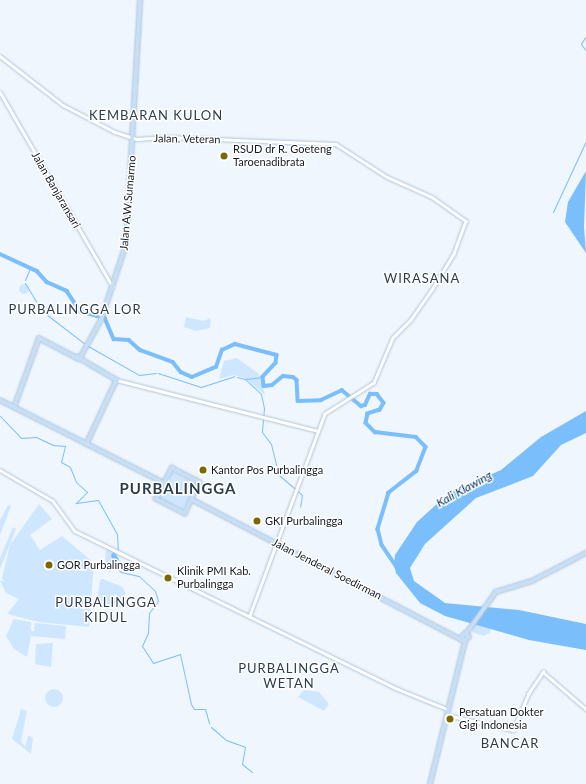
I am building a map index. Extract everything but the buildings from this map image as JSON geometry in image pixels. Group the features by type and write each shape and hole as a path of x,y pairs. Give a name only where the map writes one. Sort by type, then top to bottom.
{"main road":[{"name":"Jalan A.W.Sumarmo","path":"80,357 88,345 104,313 126,245 140,0"},
{"path":"14,408 39,338 80,357 117,380 87,444"},
{"path":"0,401 162,483"},
{"path":"14,408 162,483"},
{"path":"172,468 197,479 200,485 185,514 169,508 156,499 162,483 172,468"},
{"name":"Jalan Jenderal Soedirman","path":"193,500 466,641"},
{"path":"462,638 496,592 523,585 586,553"},
{"path":"431,784 454,679 466,641 469,637 466,634"}],"street":[{"path":"0,56 71,110 133,138"},
{"name":"Jalan Banjaransari","path":"0,92 113,287"},
{"name":"Jalan. Veteran","path":"133,138 334,143 385,177 421,190 464,218 466,223 454,254 411,320 393,338 372,386 327,410 318,431"},
{"path":"117,380 318,431 278,544 250,616"},
{"path":"0,470 53,500 73,530 143,562 358,670 448,709"},
{"path":"446,715 513,730 535,682 543,672 586,710"}],"shaded area":[{"path":"22,284 26,284 28,285 28,293 22,294 19,291 19,287"},
{"path":"186,317 203,321 211,318 210,328 196,331 184,327"},
{"path":"237,358 259,374 265,395 245,378 233,375 219,379 224,361"},
{"path":"172,472 197,484 183,509 159,499"},
{"name":"GOR Purbalingga","path":"39,504 52,519 30,535 40,550 62,536 94,563 89,627 39,622 7,614 19,599 6,593 0,581 4,581 2,578 10,545"},
{"path":"8,505 11,506 0,535 0,520"},
{"path":"13,527 16,529 0,569 0,558"},
{"path":"106,548 118,552 117,559 122,561 113,571 109,572 105,563"},
{"path":"103,579 123,587 130,608 97,604 100,580"},
{"path":"14,619 31,622 31,631 34,631 35,623 66,626 65,639 31,636 27,657 14,649 6,636"},
{"path":"474,624 491,627 490,633 483,636 472,632"},
{"path":"53,643 51,667 35,664 36,644"},
{"path":"54,689 60,692 63,698 60,704 54,707 48,704 45,698 48,692"},
{"path":"304,690 319,692 329,704 324,711 298,697"},
{"path":"21,709 27,711 21,741 25,747 28,736 33,737 31,754 12,739"}],"water":[{"path":"586,171 584,227 586,253 565,222 568,202"},
{"name":"Kali Klawing","path":"586,411 586,433 561,445 533,476 476,498 425,544 410,568 414,581 445,603 519,610 586,624 586,650 529,640 445,616 420,603 396,573 394,565 395,555 417,522 449,493 501,470 541,437"},
{"path":"114,552 119,559 114,569 111,555"}],"waterway":[{"path":"586,36 581,44 586,51"},
{"path":"553,212 586,141"},
{"path":"0,254 37,271 47,282 67,291 80,311 105,318 114,339 129,340 140,350 173,362 181,372 192,377 216,367 222,350 235,344 277,355 276,363 263,377 264,386 272,385 283,376 293,377 297,380 298,401 321,400 342,390 361,406 365,405 370,394 377,394 384,403 380,410 368,414 366,423 375,432 416,437 426,447 417,471 389,493 378,529 382,545 397,567"},
{"path":"25,280 30,268"},
{"path":"25,283 42,311 85,344"},
{"path":"88,346 139,375 156,373"},
{"path":"158,373 201,387 234,376"},
{"path":"237,377 245,379 261,394 264,408 262,432 271,444 279,475 302,495 300,507"},
{"path":"245,379 263,377"},
{"path":"0,416 21,438 36,437 53,445 65,446 61,462 70,467 76,482 87,492 76,503 98,500 117,534 118,552"},
{"path":"115,567 121,572 139,576 155,591 158,601 149,613 148,633 142,646 153,663 180,654 191,704 194,709 205,709 209,723"},
{"path":"211,727 226,740 245,747 242,764 252,772"}],"place":[{"name":"RSUD dr R. Goeteng Taroenadibrata","path":"224,156"},
{"name":"Kantor Pos Purbalingga","path":"203,470"},
{"name":"GKI Purbalingga","path":"257,521"},
{"name":"GOR Purbalingga","path":"49,565"},
{"name":"Klinik PMI Kab. Purbalingga","path":"168,578"},
{"name":"Persatuan Dokter Gigi Indonesia","path":"450,719"}],"district":[{"name":"KEMBARAN KULON","path":"156,115"},
{"name":"WIRASANA","path":"422,278"},
{"name":"PURBALINGGA LOR","path":"75,309"},
{"name":"PURBALINGGA","path":"178,489"},
{"name":"PURBALINGGA KIDUL","path":"106,610"},
{"name":"PURBALINGGA WETAN","path":"289,676"},
{"name":"BANCAR","path":"510,743"}]}
